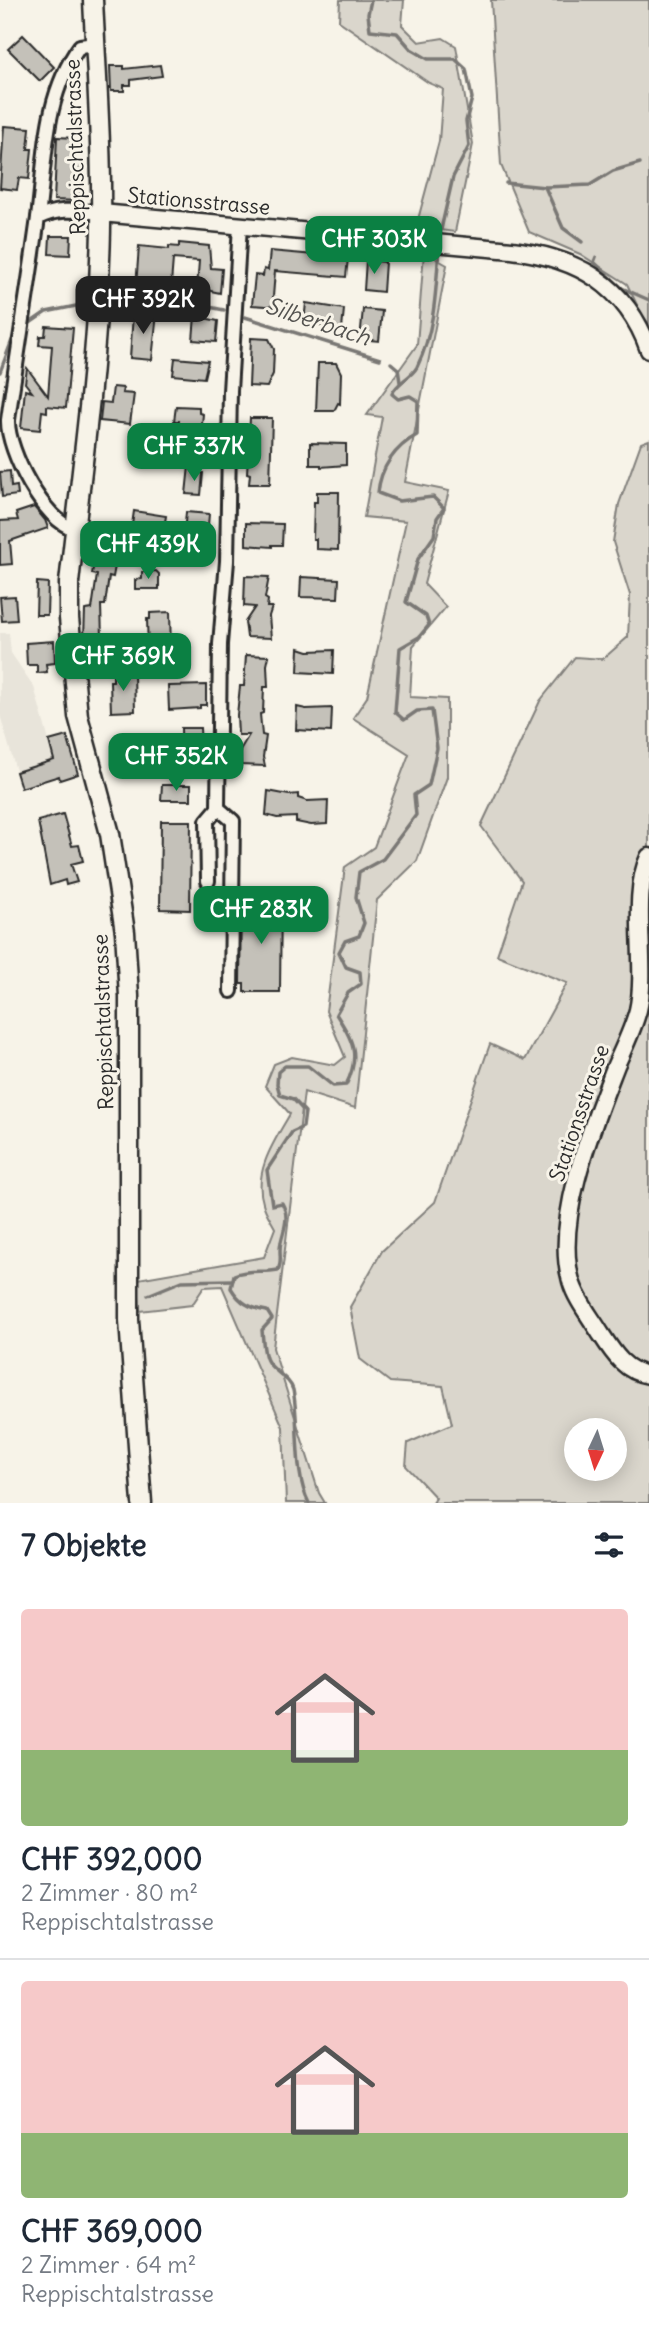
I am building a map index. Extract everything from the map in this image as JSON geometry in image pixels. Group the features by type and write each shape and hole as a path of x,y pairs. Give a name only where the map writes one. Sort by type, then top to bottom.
{"main road":[{"name":"Reppischtalstrasse","path":"93,0 101,213 92,374 69,583 69,618 78,716 110,834 125,932 129,1307 142,1503"}],"street":[{"path":"75,529 59,522 25,476 4,439 38,218 51,107 60,83 80,46 95,44"},
{"name":"Stationsstrasse","path":"38,218 51,211 65,210 538,253 560,258 580,267 615,293 642,330 649,350"},
{"path":"208,881 207,821 219,808 220,644 227,561 230,391 240,225"},
{"path":"219,808 233,821 231,991"},
{"name":"Stationsstrasse","path":"649,857 641,902 639,1008 574,1188 567,1238 567,1258 574,1289 610,1347 628,1368 649,1375"}],"shaded area":[{"path":"340,0 404,0 402,25 419,42 443,38 456,46 473,144 455,232 416,227 439,141 443,89 429,83 339,21"},
{"path":"491,0 649,0 649,330 627,284 580,254 529,232 501,165"},
{"path":"424,252 447,265 405,482 449,491 424,584 446,607 413,646 410,697 447,699 447,777 417,861 377,900 355,1108 304,1092 273,1348 319,1493 325,1503 286,1503 283,1427 222,1286 204,1287 192,1305 140,1311 138,1279 264,1257 275,1228 264,1206 261,1191 263,1168 290,1114 265,1086 274,1064 292,1057 335,1065 345,1057 326,1011 345,867 374,847 409,754 353,718 367,697 406,521 364,517 382,417 367,415 417,345"},
{"path":"649,440 649,1503 433,1503 436,1498 406,1466 408,1443 452,1424 443,1386 390,1382 360,1359 350,1307 382,1251 435,1202 490,1044 525,1060 567,983 497,955 522,881 481,826 540,701 575,657 603,659 628,637 630,595 613,542 619,504 641,443"},
{"path":"0,633 9,633 11,653 34,687 49,741 67,736 78,774 21,788 0,715"}],"building":[{"path":"23,35 54,67 40,81 8,49"},
{"path":"160,65 162,76 131,80 131,85 124,85 124,91 111,91 110,66 124,66 124,69"},
{"path":"4,126 30,128 28,149 32,149 29,179 19,178 17,190 0,188"},
{"path":"57,137 75,138 73,164 82,165 80,201 54,200"},
{"path":"50,236 71,236 70,255 49,254"},
{"path":"179,243 209,246 211,268 222,269 220,293 197,288 199,261 173,259 171,284 136,287 139,246 169,249 169,246 179,247"},
{"path":"270,251 348,258 346,277 275,271 273,297 279,298 279,307 252,305 255,275 263,276 264,269 268,270"},
{"path":"366,260 385,262 383,292 364,290"},
{"path":"306,303 344,309 342,329 304,322"},
{"path":"363,309 382,311 379,341 360,339"},
{"path":"157,313 152,360 130,358 133,314"},
{"path":"195,316 218,321 216,342 193,340"},
{"path":"46,326 73,328 66,408 47,406 47,412 42,411 40,430 21,428 25,390 32,392 25,383 27,368 48,396 52,346 39,345 40,336 45,336"},
{"path":"251,338 269,339 274,349 273,374 267,387 249,386"},
{"path":"175,358 208,361 204,378 173,375"},
{"path":"318,363 336,363 341,373 340,404 338,403 334,411 316,411"},
{"path":"113,387 123,388 122,393 134,394 130,424 100,421 102,402 111,403"},
{"path":"176,406 199,407 199,413 203,414 199,454 177,453 179,421 174,421"},
{"path":"250,418 272,418 270,484 249,484 250,474 247,473"},
{"path":"310,443 346,444 346,465 310,465"},
{"path":"189,466 195,473 203,473 201,495 186,494"},
{"path":"10,471 11,487 17,486 18,495 2,497 0,472"},
{"path":"317,492 339,492 338,550 316,549 316,539 313,539 314,502 317,502"},
{"path":"34,507 48,528 10,541 12,564 0,565 0,521 18,520 16,513"},
{"path":"134,511 166,516 162,540 136,536 136,533 131,532"},
{"path":"186,512 209,514 206,547 183,545"},
{"path":"246,523 283,524 282,545 246,545"},
{"path":"92,546 109,549 106,565 115,566 113,577 109,576 105,605 101,605 102,638 84,638 85,610 92,609 97,575 92,574 94,562 89,561"},
{"path":"156,571 159,574 159,589 135,589 135,580 142,579 142,572"},
{"path":"245,576 269,577 265,598 268,600 267,607 272,607 269,616 271,638 247,637 245,622 255,607 244,606"},
{"path":"301,577 339,579 338,598 300,597"},
{"path":"37,582 48,583 47,615 36,615"},
{"path":"15,596 17,620 2,621 0,597"},
{"path":"170,612 171,649 148,650 147,619 150,619 150,613"},
{"path":"54,641 55,663 46,664 47,672 37,673 37,665 27,665 26,643"},
{"path":"299,648 308,651 334,650 333,674 298,672"},
{"path":"246,655 269,656 268,687 264,687 263,713 260,714 262,735 266,736 263,757 265,766 241,765 240,750 249,735 238,735 237,715 240,686 244,686"},
{"path":"134,674 135,711 111,712 110,681 113,681 113,675"},
{"path":"206,685 206,705 200,705 200,708 169,710 168,686"},
{"path":"297,707 332,708 331,732 296,730"},
{"path":"181,728 200,728 202,765 182,766"},
{"path":"67,736 78,774 60,780 59,776 21,788 16,772 54,760 49,741"},
{"path":"160,741 161,761 123,763 123,743"},
{"path":"162,785 191,785 191,800 161,800"},
{"path":"268,791 298,794 298,798 307,801 328,800 327,824 311,825 296,822 296,817 277,818 266,815"},
{"path":"63,814 72,846 79,845 83,861 71,864 77,882 66,885 65,880 50,885 38,821"},
{"path":"161,821 191,821 190,910 160,909"},
{"path":"245,899 281,899 280,992 244,992 244,984 240,984 241,907 245,907"}],"waterway":[{"path":"371,0 368,14 370,30 397,33 411,49 428,59 455,59 466,69 472,98 466,121 469,146 453,177 439,238"},
{"path":"546,187 590,185 613,171 640,163"},
{"path":"506,183 545,187 563,228 582,242"},
{"path":"309,1503 301,1478 293,1390 289,1382 268,1362 264,1351 262,1330 272,1319 267,1311 242,1301 231,1288 234,1275 278,1270 286,1213 282,1203 272,1205 267,1170 292,1132 303,1127 305,1112 293,1099 280,1095 278,1072 285,1066 308,1066 333,1086 346,1085 353,1065 353,1048 336,1014 348,993 361,984 360,972 346,967 339,952 345,941 359,936 364,923 356,897 359,872 383,859 416,815 414,795 429,785 437,748 432,710 417,711 404,720 395,712 400,648 419,637 429,625 426,616 406,602 418,559 434,536 437,518 444,508 433,497 399,501 378,493 382,475 390,459 417,435 418,401 410,396 398,399 392,394 417,367 428,339 434,309 439,249"},
{"path":"596,257 594,262 622,288 649,300"},
{"name":"Silberbach","path":"122,301 166,298 224,310"},
{"name":"Silberbach","path":"30,323 46,312 86,304"},
{"name":"Silberbach","path":"245,317 380,359"},
{"name":"Silberbach","path":"0,372 14,335"},
{"name":"Silberbach","path":"391,363 398,369 400,382"},
{"path":"148,1295 182,1281 233,1280"}]}
